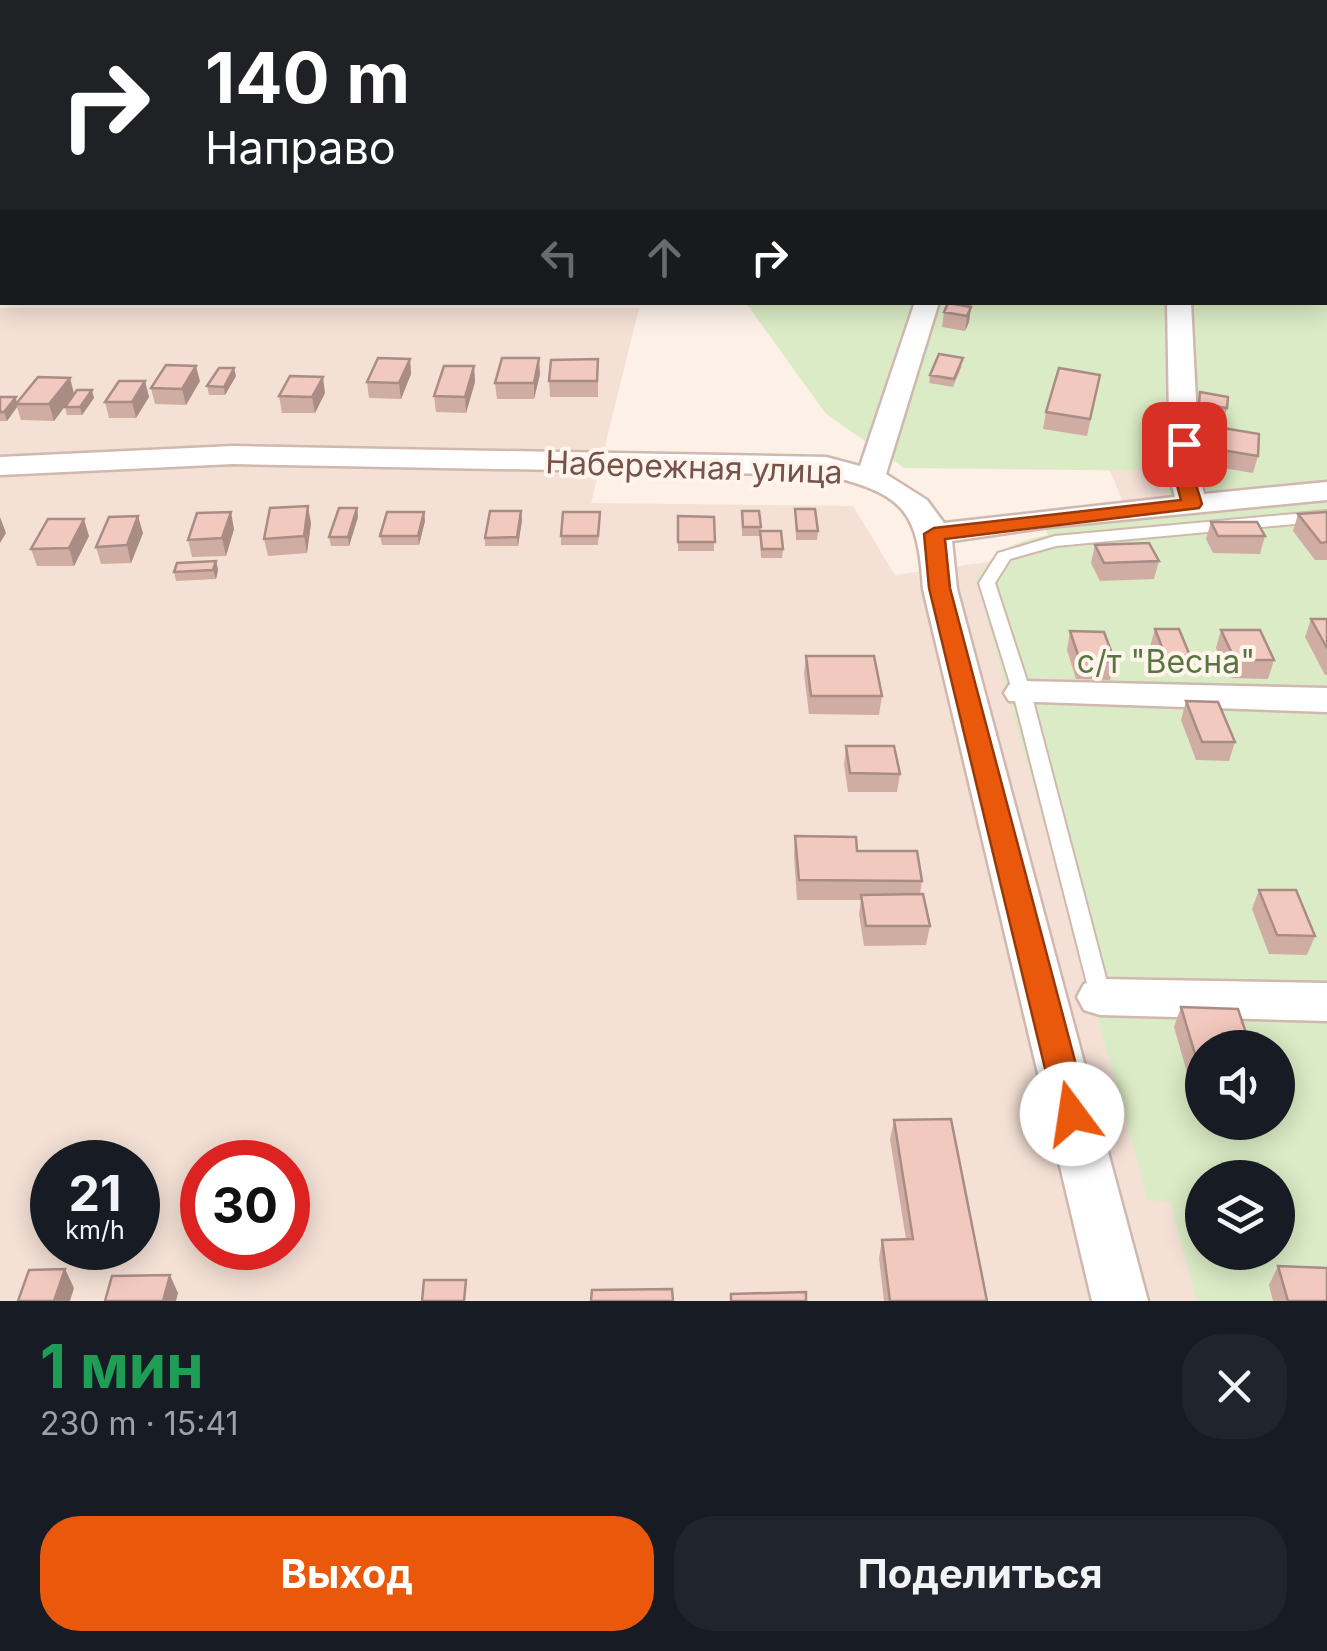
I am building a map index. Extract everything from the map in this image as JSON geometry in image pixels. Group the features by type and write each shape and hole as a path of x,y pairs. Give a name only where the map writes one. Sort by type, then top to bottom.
{"street":[{"path":"876,461 925,305"},
{"path":"1179,305 1188,491"},
{"name":"Набережная улица","path":"0,466 233,455 826,466 876,461 916,504 934,534"},
{"path":"1120,1301 940,588 934,534 1049,518 1188,491 1327,490"},
{"path":"1022,694 1327,700"},
{"path":"1100,997 1327,1002"}],"lane":[{"path":"1100,997 1022,694 987,583 1004,556 1055,542 1327,516"}],"shaded area":[{"path":"1319,305 1327,305 1327,1301 0,1301 0,308 639,308 591,503 853,506 895,575 1139,541 1091,424"}],"green space":[{"name":"с/т \"Весна\"","path":"747,305 1327,305 1327,1301 1197,1301 1189,1270 1295,1270 1295,1160 1185,1160 1185,1257 1170,1202 1148,1200 976,579 1007,548 1048,535 1037,513 1167,498 1168,471 904,468 826,414"}],"building":[{"path":"947,305 971,307 967,316 944,312"},
{"path":"939,354 963,358 954,379 930,375"},
{"path":"378,358 410,359 399,383 367,382"},
{"path":"502,358 539,358 534,383 495,383"},
{"path":"598,359 597,381 549,381 551,360"},
{"path":"166,365 196,366 182,389 151,388"},
{"path":"444,366 474,366 465,397 434,396"},
{"path":"219,368 234,368 224,387 207,386"},
{"path":"1059,368 1100,375 1090,419 1046,412"},
{"path":"290,376 323,377 312,397 279,396"},
{"path":"38,377 70,378 49,404 16,404"},
{"path":"119,381 145,381 132,402 105,402"},
{"path":"77,390 92,390 80,407 65,407"},
{"path":"1200,392 1228,397 1227,408 1199,404"},
{"path":"0,397 16,397 0,412"},
{"path":"1205,425 1259,434 1258,456 1203,447"},
{"path":"308,506 304,536 264,539 270,508"},
{"path":"339,508 357,508 348,537 329,537"},
{"path":"795,509 815,509 818,531 797,531"},
{"path":"490,511 521,511 517,537 485,538"},
{"path":"742,511 759,511 761,527 743,527"},
{"path":"231,512 222,538 188,540 197,513"},
{"path":"387,512 424,512 418,536 380,536"},
{"path":"563,512 600,512 598,536 561,536"},
{"path":"1327,512 1327,542 1321,543 1298,514"},
{"path":"138,516 127,545 96,547 109,517"},
{"path":"678,516 714,517 715,542 678,542"},
{"path":"48,519 84,519 69,548 31,549"},
{"path":"1211,522 1257,522 1265,536 1218,536"},
{"path":"760,531 781,531 783,549 762,549"},
{"path":"1149,543 1159,561 1104,563 1095,545"},
{"path":"216,561 213,570 174,572 177,563"},
{"path":"1311,619 1327,619 1327,648"},
{"path":"1155,629 1179,629 1190,656 1165,655"},
{"path":"1221,630 1260,630 1274,660 1235,660"},
{"path":"1070,631 1104,632 1115,662 1080,661"},
{"path":"806,656 874,656 882,696 811,696"},
{"path":"1186,701 1218,702 1235,742 1202,742"},
{"path":"846,746 894,746 900,774 850,773"},
{"path":"795,836 856,837 857,851 917,851 922,881 799,880"},
{"path":"1259,890 1296,890 1315,936 1277,935"},
{"path":"923,894 930,926 866,926 861,895"},
{"path":"1181,1007 1238,1009 1245,1030 1188,1030"},
{"path":"951,1119 987,1301 890,1301 882,1240 913,1239 894,1120"},
{"path":"1327,1268 1327,1301 1288,1301 1279,1270"},
{"path":"29,1270 65,1270 54,1301 18,1301"},
{"path":"170,1275 163,1301 105,1301 112,1276"},
{"path":"424,1280 466,1280 464,1301 422,1301"},
{"path":"672,1289 673,1301 591,1301 592,1290"},
{"path":"806,1292 806,1301 731,1301 731,1294"}],"route":[{"path":"1072,1114 940,588 934,534 1192,504 1185,478 1184,444"}]}
